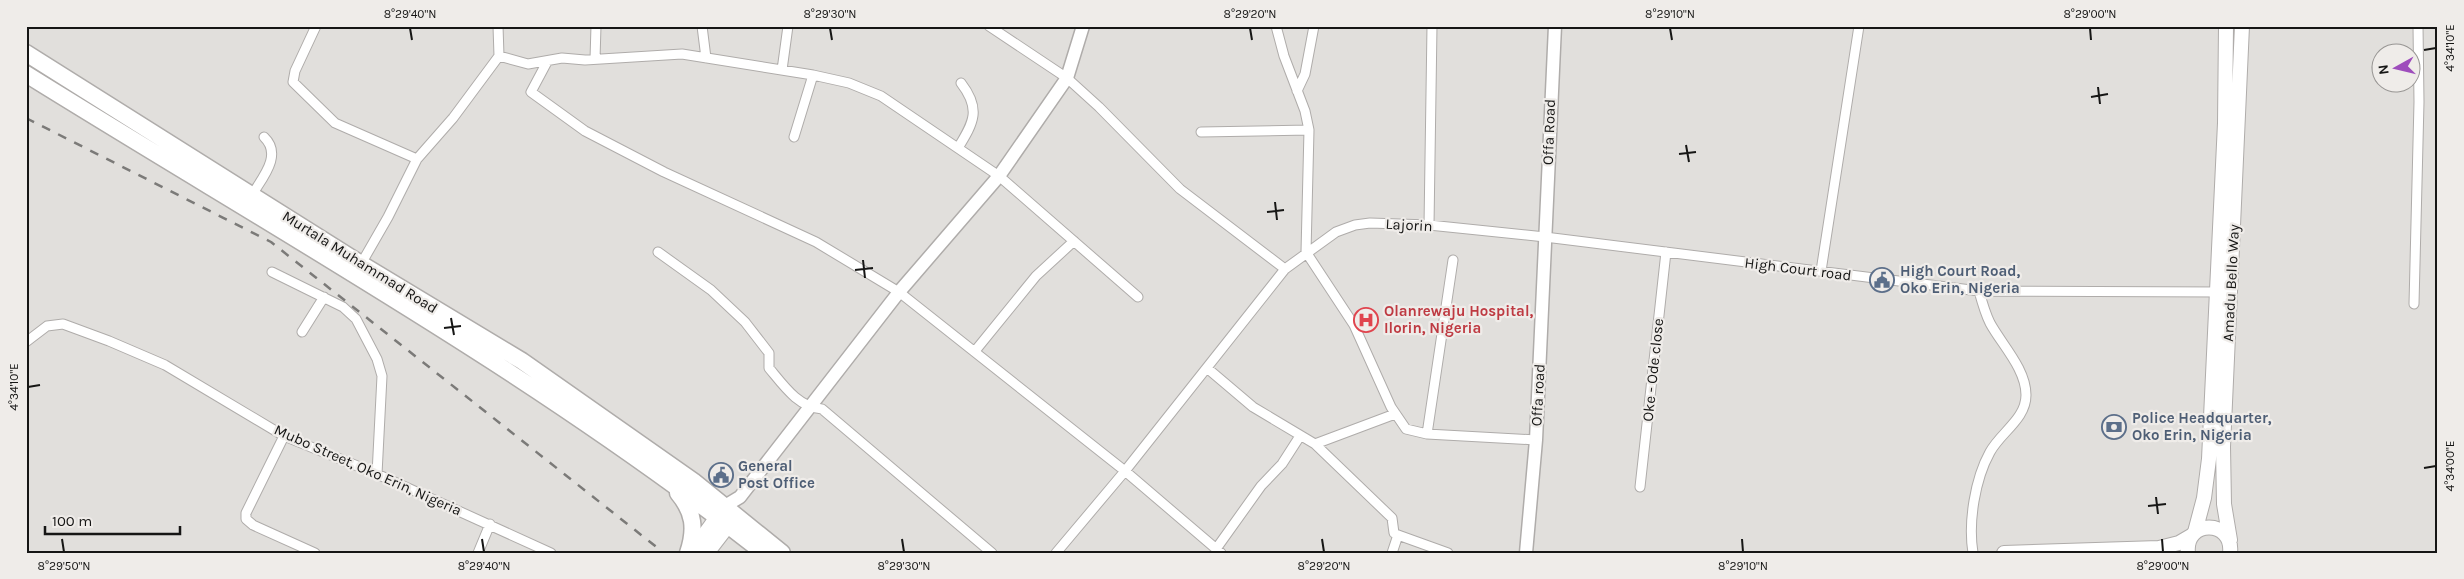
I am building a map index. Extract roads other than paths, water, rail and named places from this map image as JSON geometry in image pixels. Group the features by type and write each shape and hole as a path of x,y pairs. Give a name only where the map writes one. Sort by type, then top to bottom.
{"highway":[{"name":"Murtala Muhammad Road","path":"26,53 361,264 522,361 645,446 727,515 764,553"},
{"name":"Murtala Muhammad Road","path":"26,74 518,377 664,478 727,515 782,553"},
{"path":"664,478 686,503 691,512 694,528 690,553"}],"main road":[{"name":"Amadu Bello Way","path":"2226,26 2225,123 2220,216 2225,292 2222,480 2232,548"},
{"name":"Amadu Bello Way","path":"2188,553 2188,546 2193,534 2208,474 2225,292 2242,26"},
{"path":"690,553 727,515"},
{"path":"707,553 727,515"},
{"path":"2004,553 2159,548 2179,543 2204,527 2214,527 2224,532 2232,548"}],"street":[{"path":"316,26 295,71 293,82 335,123 416,160"},
{"path":"361,264 388,217 416,160 453,118 500,56 498,26"},
{"path":"594,59 596,26"},
{"path":"702,26 706,58"},
{"path":"782,70 788,26"},
{"path":"989,26 1067,78 1180,189 1285,268"},
{"path":"727,515 899,292 1000,176 1067,78 1083,26"},
{"path":"1276,26 1284,56 1310,130 1306,252 1354,325 1395,414 1406,428 1427,434 1536,440"},
{"path":"1297,91 1306,74 1314,26"},
{"path":"1429,226 1432,26"},
{"name":"Offa Road","path":"1545,237 1548,124 1555,26"},
{"path":"1821,272 1859,26"},
{"path":"2414,304 2419,102 2418,26"},
{"path":"500,56 528,64 562,58 594,59 682,54 813,75 849,83 881,96 1000,176 1138,297"},
{"path":"547,62 531,92 585,131 664,172 816,242 899,292 1125,471 1218,551 1261,486 1282,464 1300,436"},
{"path":"794,137 813,75"},
{"path":"958,148 971,128 973,117 970,95 961,83"},
{"path":"1201,132 1310,130"},
{"path":"252,195 271,163 273,154 271,144 264,137"},
{"name":"Lajorin","path":"1056,553 1125,471 1285,268 1336,232 1355,225 1370,223 1429,226 1545,237"},
{"name":"High Court road","path":"1545,237 1979,291 2225,292"},
{"name":"Offa road","path":"1526,553 1536,440 1545,237"},
{"path":"975,352 1036,276 1074,241"},
{"path":"658,252 711,290 745,322 769,353 769,368 787,390 809,408 822,409 992,553"},
{"name":"Oke - Ode close","path":"1640,487 1666,252"},
{"path":"1427,434 1453,260"},
{"path":"272,272 344,306 356,319 377,358 382,376 377,474"},
{"path":"1973,553 1972,542 1976,495 1984,464 1991,451 2020,415 2025,404 2026,394 2020,372 1989,322 1979,291"},
{"path":"302,332 324,297"},
{"name":"Mubo Street, Oko Erin, Nigeria","path":"26,342 47,326 63,324 72,327 165,365 284,436 377,474 551,553"},
{"path":"1207,368 1245,402 1315,444 1392,518 1394,533 1448,553"},
{"path":"1315,444 1395,414"},
{"path":"284,436 246,513 246,519 253,525 315,553"},
{"path":"478,553 490,524"},
{"path":"1392,553 1398,535"}],"railway":[{"path":"26,118 271,242 664,553"}],"place":[{"name":"High Court Road, Oko Erin, Nigeria","path":"1882,280"},
{"name":"Olanrewaju Hospital, Ilorin, Nigeria","path":"1366,320"},
{"name":"Police Headquarter, Oko Erin, Nigeria","path":"2114,427"},
{"name":"General Post Office","path":"721,475"}]}
